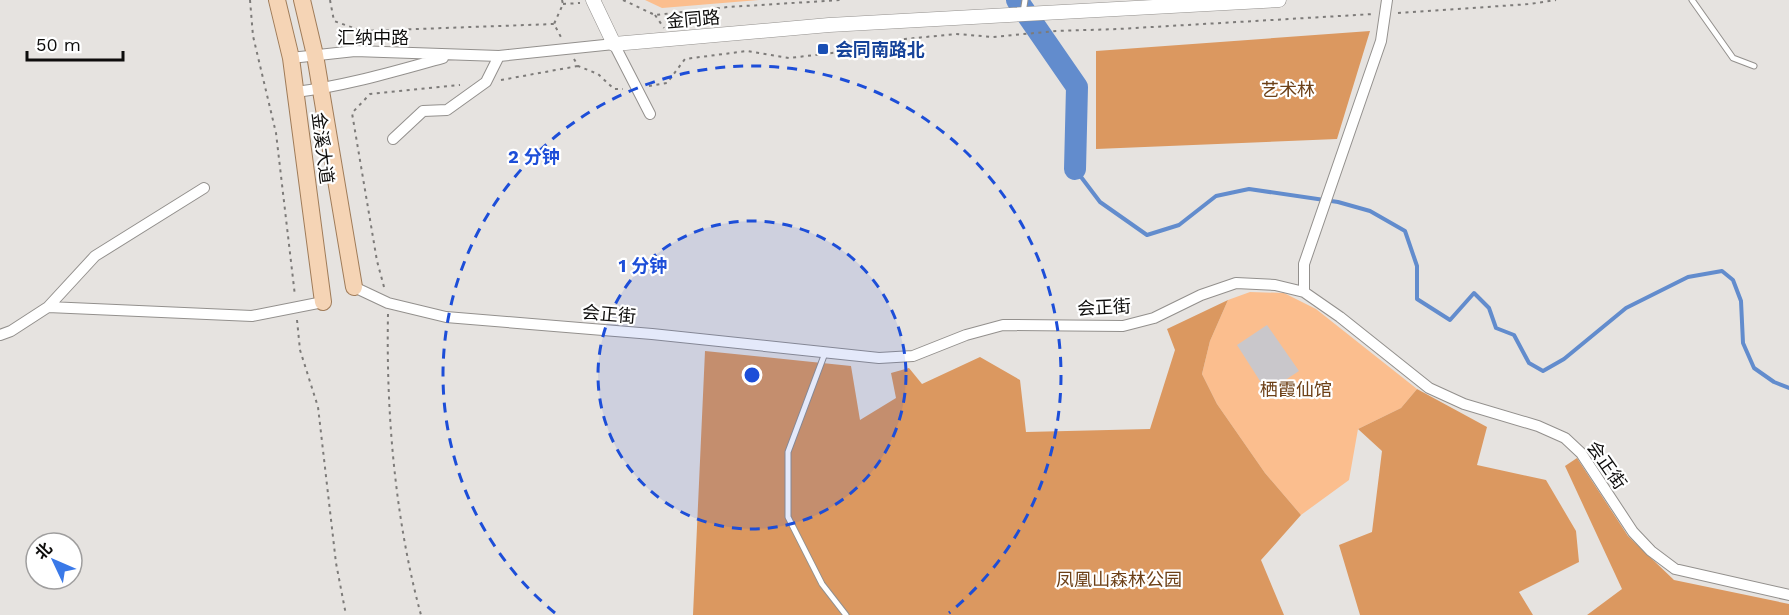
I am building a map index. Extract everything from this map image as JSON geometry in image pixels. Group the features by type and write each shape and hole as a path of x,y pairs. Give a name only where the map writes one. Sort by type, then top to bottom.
{"main road":[{"name":"金溪大道","path":"277,0 291,58 323,302"},
{"name":"金溪大道","path":"302,0 315,55 354,287"},
{"path":"306,168 312,156 321,149 335,180"}],"street":[{"path":"593,0 650,114"},
{"name":"金同路","path":"614,44 830,25 1279,0"},
{"path":"1304,292 1304,264 1381,41 1387,0"},
{"name":"汇纳中路","path":"291,58 355,51 499,56 614,44"},
{"name":"汇纳中路","path":"296,92 320,89 455,55"},
{"path":"393,139 423,111 447,110 486,82 499,56"},
{"path":"0,335 11,332 48,307 95,256 204,188"},
{"name":"会正街","path":"354,287 388,303 446,317 652,334 879,358 913,356 966,335 1003,325 1123,327 1154,318 1201,295 1236,283 1275,285 1304,292 1340,317 1429,388 1464,404 1538,426 1565,438 1581,453 1633,532 1651,551 1675,569 1789,595"},
{"path":"48,307 252,316 323,302"}],"lane":[{"path":"1023,14 1026,0"},
{"path":"1692,0 1733,58 1754,66"},
{"path":"825,353 788,452 788,517 822,584 846,615"}],"path":[{"path":"330,0 334,21 362,31 554,24"},
{"path":"554,24 563,4 562,0"},
{"path":"623,0 656,15 728,7 841,0"},
{"path":"486,82 578,66 598,74 614,89 667,83 685,59 747,51 789,58 858,50 905,39 956,34 993,37 1056,31 1118,30 1530,4 1556,0"},
{"path":"554,24 578,66"},
{"path":"421,615 411,582 394,466 387,375 388,303 377,261 352,113 370,94 462,85"}],"green space":[{"path":"645,0 759,0 662,8"},
{"name":"艺术林","path":"1370,31 1337,139 1096,149 1096,51"},
{"name":"栖霞仙馆","path":"1250,292 1284,293 1316,309 1417,389 1401,408 1358,429 1349,480 1301,515 1265,473 1217,404 1202,374 1210,341 1228,300"},
{"name":"凤凰山森林公园","path":"1228,300 1210,341 1202,374 1217,404 1265,473 1301,515 1261,560 1284,615 693,615 705,351 851,366 860,420 896,398 891,373 909,368 922,384 980,357 1020,380 1026,432 1150,429 1175,350 1167,329"},
{"path":"1417,389 1487,427 1477,465 1546,480 1576,531 1579,562 1519,592 1533,615 1360,615 1339,545 1372,532 1382,451 1358,429 1401,408"},
{"path":"1577,458 1628,536 1674,580 1789,604 1789,615 1587,615 1622,589 1565,466"}],"building":[{"path":"1267,325 1299,371 1267,392 1237,345"}],"waterway":[{"path":"1017,0 1077,87 1075,169"},
{"path":"1075,169 1100,202 1147,235 1179,225 1216,196 1249,189 1338,202 1370,211 1405,231 1417,266 1417,299 1450,320 1474,293 1489,308 1496,328 1514,335 1529,363 1543,371 1564,359 1626,308 1688,277 1722,271 1733,280 1741,301 1743,343 1754,368 1774,382 1789,388"}],"place":[{"name":"会同南路北","path":"823,49"}]}
